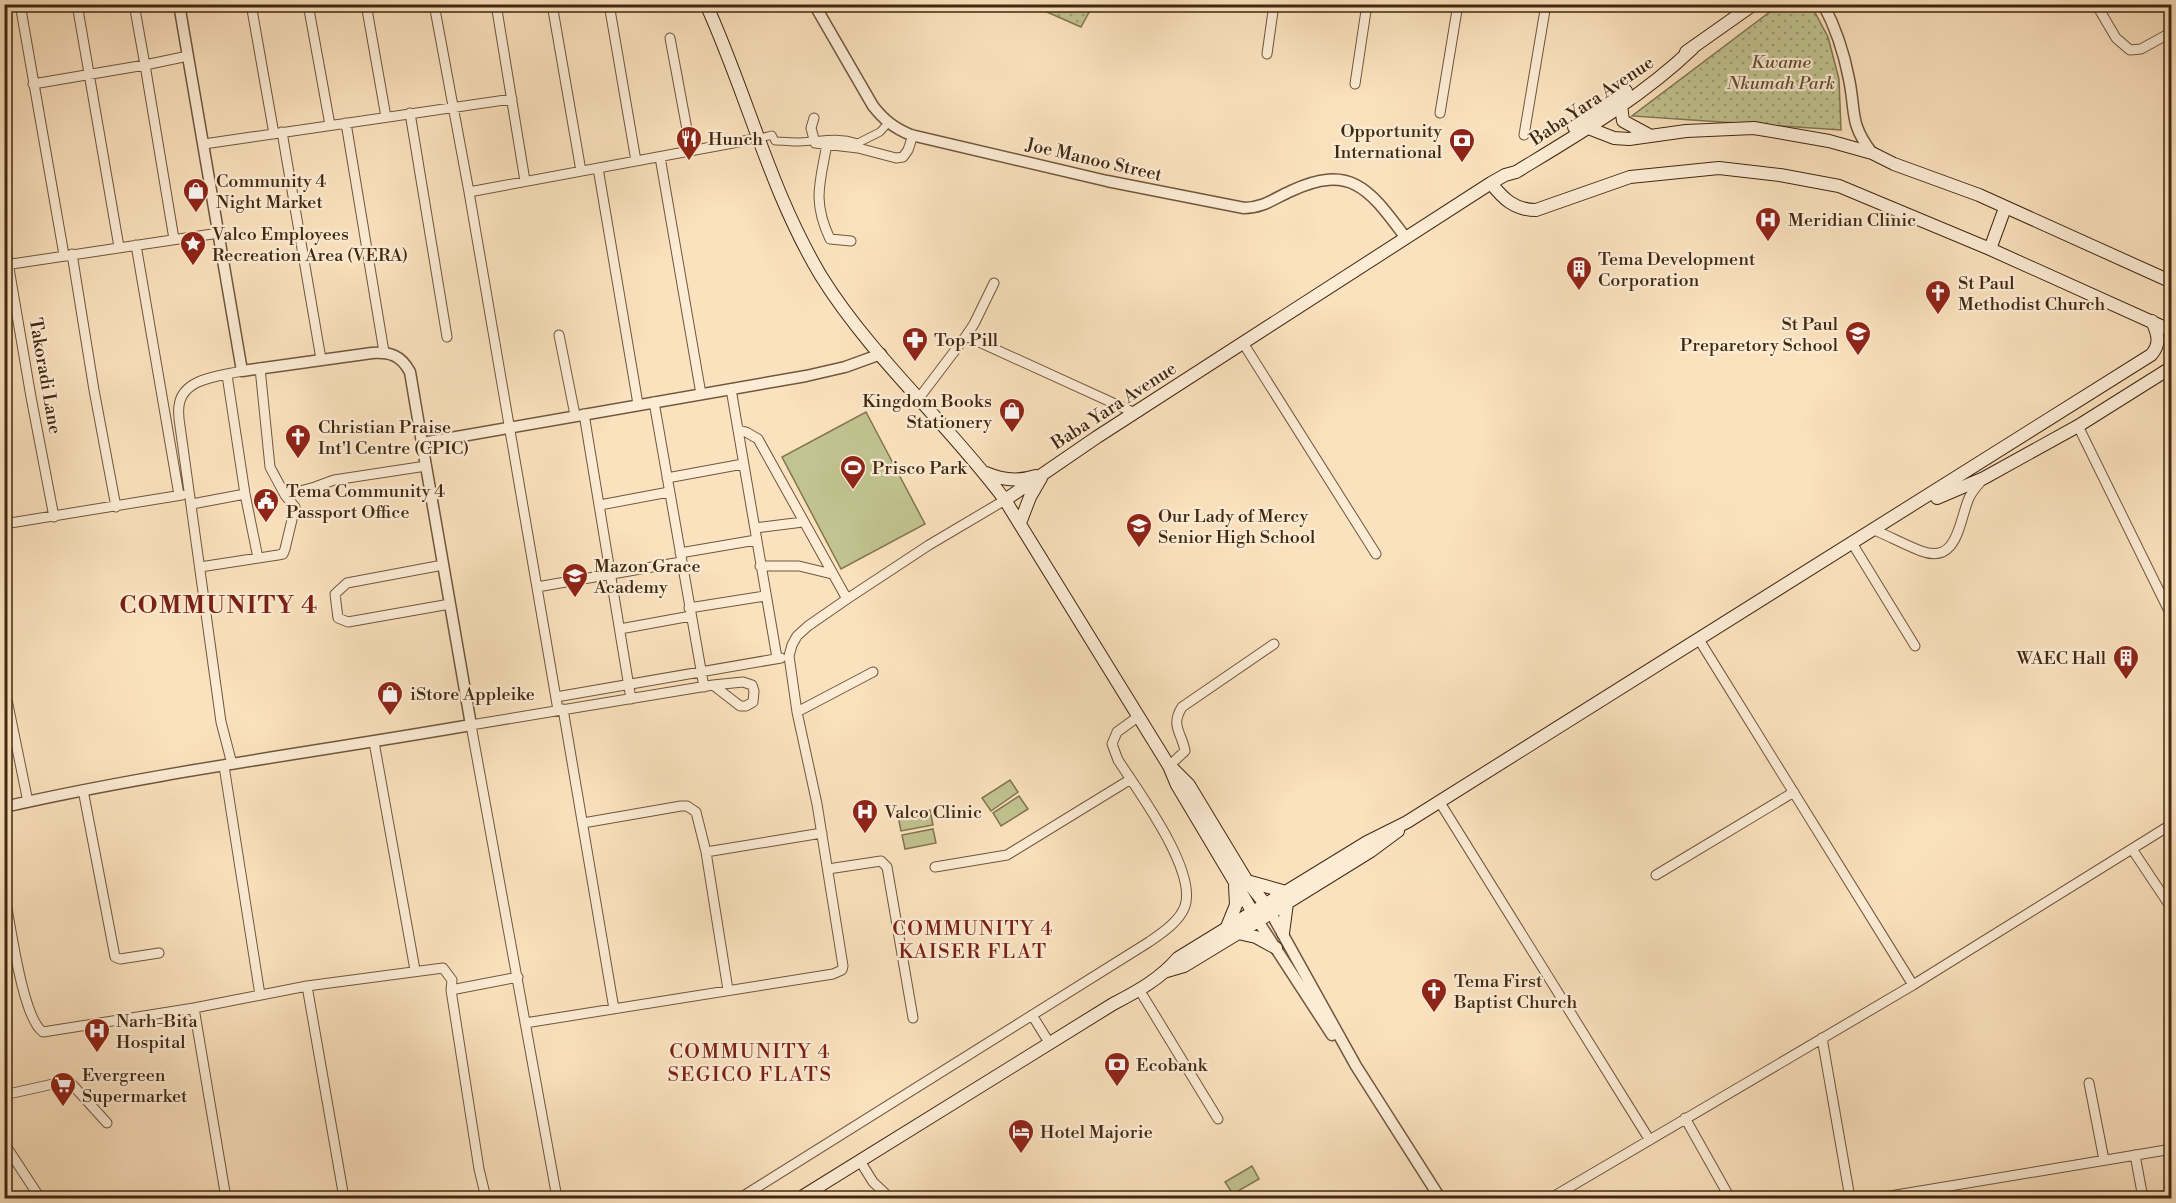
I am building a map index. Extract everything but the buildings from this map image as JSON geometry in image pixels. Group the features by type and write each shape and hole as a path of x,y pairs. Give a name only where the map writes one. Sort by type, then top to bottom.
{"main road":[{"path":"706,4 722,38 791,219 811,257 836,298 881,354 985,472 1005,500 1169,766 1177,785 1241,883 1255,916"},
{"name":"Baba Yara Avenue","path":"1005,500 1135,413 1491,183 1516,172 1754,4"},
{"name":"Baba Yara Avenue","path":"1583,126 1621,105 1671,69 1693,48"},
{"path":"1621,105 1623,121 1648,135"},
{"path":"1583,126 1614,138 1754,128 1829,141 1872,153 1894,164 1979,195 2172,282"},
{"path":"1491,183 1503,198 1524,210 1536,210 1640,176 1719,168 1780,175 1839,186 1990,249 2172,331"},
{"path":"1990,249 2005,208"},
{"path":"800,1198 1113,1004 1140,991 1166,972 1184,966 1233,930 1287,898 1367,842 1407,822 2151,355 2157,349 2158,340 2152,321"},
{"path":"1892,518 1984,478 2078,426 2171,368"},
{"path":"985,472 1008,480 1033,477 1044,473"},
{"path":"1020,523 1030,496 1044,473"},
{"path":"1241,883 1287,898"},
{"path":"1241,883 1268,908"},
{"path":"1233,930 1241,883"},
{"path":"1283,933 1287,898"},
{"path":"1233,930 1256,937 1276,948"}],"street":[{"path":"20,4 33,84 116,507"},
{"path":"77,4 119,247"},
{"path":"134,4 174,239"},
{"path":"179,4 242,371"},
{"path":"250,4 278,133 321,359"},
{"path":"308,4 330,125"},
{"path":"366,4 386,117"},
{"path":"434,4 469,192 556,697 583,823 614,1009"},
{"path":"496,4 525,182"},
{"path":"552,4 580,171"},
{"path":"609,4 636,161"},
{"name":"Joe Manoo Street","path":"814,4 873,106 888,123 897,129 913,135 1107,181 1244,208 1255,208 1273,202 1307,183 1331,178 1353,182 1370,193 1406,238"},
{"path":"1267,54 1274,4"},
{"path":"1355,84 1367,4"},
{"path":"1440,113 1458,4"},
{"path":"1524,135 1546,4"},
{"path":"1823,4 1833,23 1844,55 1850,81 1854,122 1862,140 1872,153"},
{"path":"2096,4 2116,38 2130,50 2141,49 2172,32"},
{"path":"670,38 691,151"},
{"path":"33,84 188,56"},
{"path":"204,144 512,99"},
{"path":"410,113 447,337"},
{"path":"813,118 811,128 815,143 858,148 896,158 903,157 913,135"},
{"path":"346,123 384,352"},
{"path":"469,192 772,135 775,141 844,139 858,143 880,132 888,123"},
{"path":"827,144 818,193 822,223 830,239 851,241"},
{"path":"660,157 701,394"},
{"path":"598,168 638,404"},
{"path":"7,265 219,233"},
{"name":"Takoradi Lane","path":"4,239 54,517"},
{"path":"136,244 179,495"},
{"path":"920,398 966,336 994,283"},
{"path":"560,334 600,505 631,699"},
{"path":"966,336 1135,413"},
{"path":"1243,343 1376,554"},
{"path":"260,995 180,426 179,404 186,389 197,382 260,368 384,352 397,356 406,364 410,372 557,1198"},
{"path":"422,443 845,367 881,354"},
{"path":"200,567 283,554 285,549 295,507 285,495 268,460 260,368"},
{"path":"226,375 258,558"},
{"path":"731,389 777,658"},
{"path":"4,807 83,790 228,765 708,686 701,673 654,402"},
{"path":"2078,426 2172,616"},
{"path":"738,430 747,432 758,439 847,599"},
{"path":"667,478 743,464"},
{"path":"285,495 334,480 426,466"},
{"path":"1874,530 1920,551 1935,554 1946,551 1954,542 1970,496 1984,478"},
{"path":"600,505 669,492"},
{"path":"4,524 179,495 191,499 245,494"},
{"path":"525,1023 833,974 842,970 822,833 797,712 789,656 792,645 797,636 847,599 929,544 1005,500"},
{"path":"755,528 803,522"},
{"path":"537,587 611,574 756,540"},
{"path":"1852,543 1915,646"},
{"path":"443,565 347,584 335,594 335,603 338,618 348,622 450,604"},
{"path":"760,566 799,566 832,574"},
{"path":"620,629 765,596"},
{"path":"1698,638 1913,985"},
{"path":"1169,766 1185,751 1177,726 1182,707 1274,644"},
{"path":"556,697 629,686 789,656"},
{"path":"797,712 873,672"},
{"path":"4,685 27,802"},
{"path":"740,1198 1160,934 1181,914 1187,893 1182,871 1169,843 1114,752 1112,744 1117,732 1138,716"},
{"path":"374,742 415,970"},
{"path":"935,867 1007,855 1131,779"},
{"path":"83,790 116,957 120,959 159,953"},
{"path":"1656,875 1794,792"},
{"path":"1439,801 1649,1139"},
{"path":"583,823 681,806 687,806 696,812 706,852 728,990"},
{"path":"1551,1198 1913,985 2172,824"},
{"path":"706,852 822,833"},
{"path":"2132,849 2172,909"},
{"path":"828,869 881,861 887,867 913,1018"},
{"path":"4,892 26,1003 40,1031 46,1032 194,1008 415,970 442,968 451,977 451,990 478,1169 486,1198"},
{"path":"1268,908 1356,1066 1440,1198"},
{"path":"1255,916 1336,1042 1356,1066"},
{"path":"451,990 518,977"},
{"path":"307,987 344,1198"},
{"path":"1140,991 1218,1119"},
{"path":"194,1008 226,1198"},
{"path":"1032,1015 1050,1044"},
{"path":"1822,1038 1850,1198"},
{"path":"4,1095 70,1082 107,1124"},
{"path":"2090,1083 2104,1160"},
{"path":"1685,1118 1730,1198"},
{"path":"4,1143 39,1198"},
{"path":"1878,1198 2172,1149"},
{"path":"2135,1155 2143,1198"},
{"path":"860,1161 873,1182 890,1198"}],"green space":[{"path":"1031,5 1093,5 1081,27"},
{"name":"Kwame Nkumah Park","path":"1779,5 1811,5 1828,37 1839,79 1841,130 1632,116"},
{"name":"Prisco Park","path":"866,412 925,524 841,569 782,457"},
{"path":"1010,780 1018,792 991,811 982,798"},
{"path":"1019,796 1028,809 1001,826 993,813"},
{"path":"930,810 933,825 901,831 898,816"},
{"path":"933,829 936,843 905,849 902,835"},
{"path":"1252,1166 1259,1179 1233,1194 1225,1182"}],"place":[{"name":"Hunch","path":"689,162"},
{"name":"Opportunity International","path":"1462,164"},
{"name":"Community 4 Night Market","path":"196,214"},
{"name":"Meridian Clinic","path":"1768,243"},
{"name":"Valco Employees Recreation Area (VERA)","path":"193,267"},
{"name":"Tema Development Corporation","path":"1579,292"},
{"name":"St Paul Methodist Church","path":"1938,316"},
{"name":"St Paul Preparetory School","path":"1858,357"},
{"name":"Top Pill","path":"915,363"},
{"name":"Kingdom Books Stationery","path":"1012,434"},
{"name":"Christian Praise Int'l Centre (CPIC)","path":"298,460"},
{"name":"Prisco Park","path":"853,491"},
{"name":"Tema Community 4 Passport Office","path":"266,524"},
{"name":"Our Lady of Mercy Senior High School","path":"1139,549"},
{"name":"Mazon Grace Academy","path":"575,599"},
{"name":"WAEC Hall","path":"2126,681"},
{"name":"iStore Appleike","path":"390,717"},
{"name":"Valco Clinic","path":"865,835"},
{"name":"Tema First Baptist Church","path":"1434,1014"},
{"name":"Narh-Bita Hospital","path":"97,1054"},
{"name":"Ecobank","path":"1117,1088"},
{"name":"Evergreen Supermarket","path":"63,1108"},
{"name":"Hotel Majorie","path":"1021,1155"}],"district":[{"name":"COMMUNITY 4","path":"219,606"},
{"name":"COMMUNITY 4 KAISER FLAT","path":"973,940"},
{"name":"COMMUNITY 4 SEGICO FLATS","path":"750,1064"}]}
